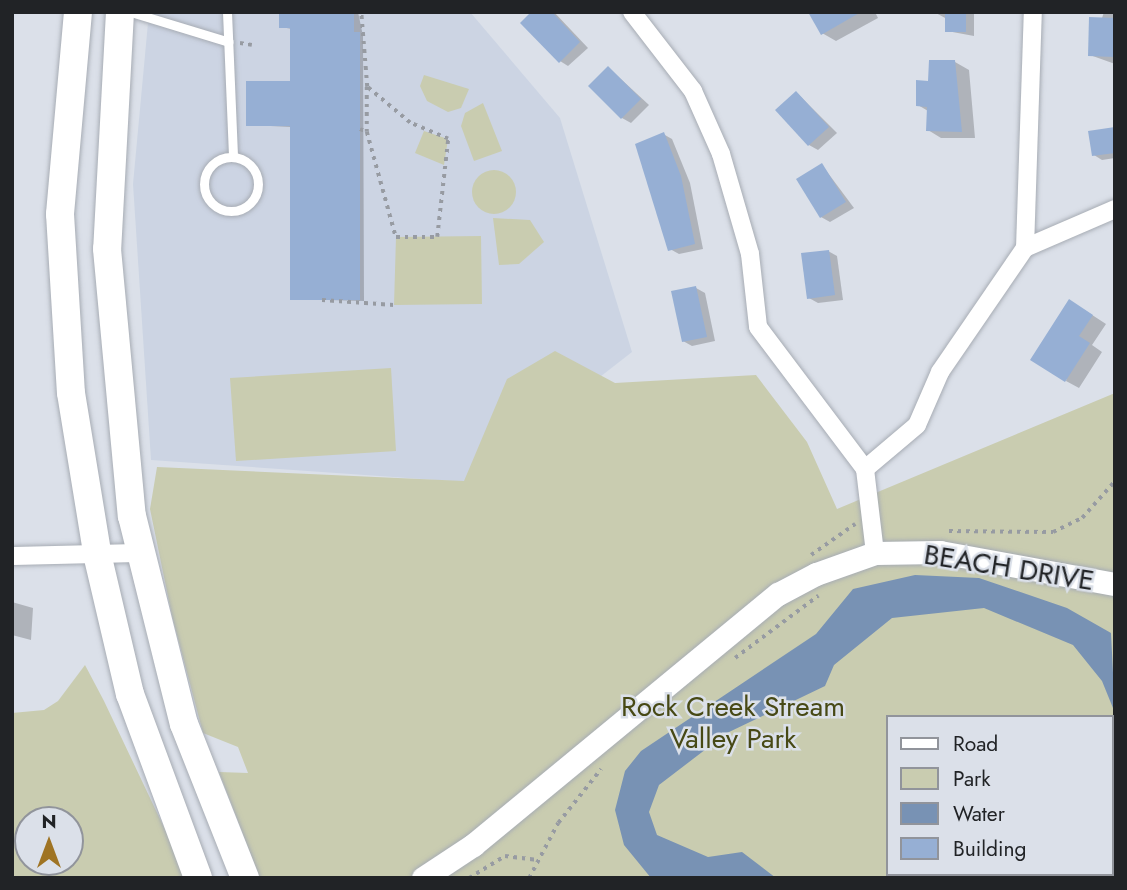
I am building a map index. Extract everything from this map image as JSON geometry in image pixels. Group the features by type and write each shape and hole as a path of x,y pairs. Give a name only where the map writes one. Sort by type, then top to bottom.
{"main road":[{"path":"78,12 60,214 71,393 98,558 130,694 198,878"},
{"path":"120,12 107,249 114,377 139,553 184,724 245,878"}],"street":[{"path":"632,12 693,91 722,155 750,254 758,327 865,469 875,553"},
{"path":"1025,248 1033,12"},
{"path":"865,469 916,425 940,372 1025,248 1115,209"},
{"name":"BEACH DRIVE","path":"423,878 473,845 778,594 875,553 940,552 1115,584"},
{"path":"12,556 98,558 139,553"}],"lane":[{"path":"131,12 229,42"},
{"path":"227,12 233,157"},
{"path":"233,157 254,169 257,193 240,210 223,211 208,201 203,184 209,167 233,157"}],"path":[{"path":"361,12 367,87 367,132 396,237 438,237 448,139 410,123 367,87"},
{"path":"360,129 367,132"},
{"path":"322,300 394,305"},
{"path":"941,531 1053,532 1082,519 1115,481"},
{"path":"812,565 813,550 856,523"},
{"path":"722,664 817,600 820,584"},
{"path":"529,878 537,860 604,766"},
{"path":"469,878 505,856 537,860"}],"shaded area":[{"path":"149,12 470,12 560,118 632,352 465,482 151,460 133,184"}],"green space":[{"path":"424,75 469,89 461,108 448,112 427,101 420,86"},
{"path":"483,103 502,151 474,161 461,126 465,113"},
{"path":"424,131 448,139 444,165 415,153"},
{"path":"494,170 509,177 516,192 509,207 494,214 479,207 472,192 479,177"},
{"path":"493,218 530,220 544,242 519,264 499,265"},
{"path":"481,236 482,304 394,305 396,237"},
{"name":"Rock Creek Stream Valley Park","path":"555,351 615,383 756,375 807,442 837,509 1115,393 1115,878 260,878 219,772 248,773 238,747 203,733 172,616 150,509 157,467 464,481 507,379"},
{"path":"391,368 396,451 236,461 230,378"},
{"path":"85,665 188,878 12,878 12,713 44,710 58,701"}],"water":[{"path":"915,575 979,578 1067,608 1111,633 1115,713 1102,681 1073,645 984,608 892,618 834,665 825,686 727,733 659,785 649,812 657,835 708,857 742,852 776,878 651,878 624,845 615,810 625,771 641,751 816,634 853,589"}],"building":[{"path":"279,12 354,12 354,32 360,32 360,300 290,300 290,126 246,126 246,81 290,81 290,28 279,28"},
{"path":"531,12 552,12 580,42 559,63 520,23"},
{"path":"808,12 861,12 821,35"},
{"path":"945,12 966,12 966,32 945,32"},
{"path":"1089,17 1115,18 1115,57 1088,56"},
{"path":"929,60 955,60 962,132 926,131 927,107 916,106 916,80 928,81"},
{"path":"608,66 641,99 621,119 588,86"},
{"path":"796,91 829,127 808,146 775,110"},
{"path":"1115,127 1115,153 1092,156 1088,131"},
{"path":"664,132 681,176 695,244 668,251 635,144"},
{"path":"822,163 846,202 820,218 796,179"},
{"path":"829,250 835,295 807,299 801,253"},
{"path":"696,286 707,337 682,342 671,291"},
{"path":"1069,299 1093,315 1079,336 1090,343 1065,382 1030,360"}]}
